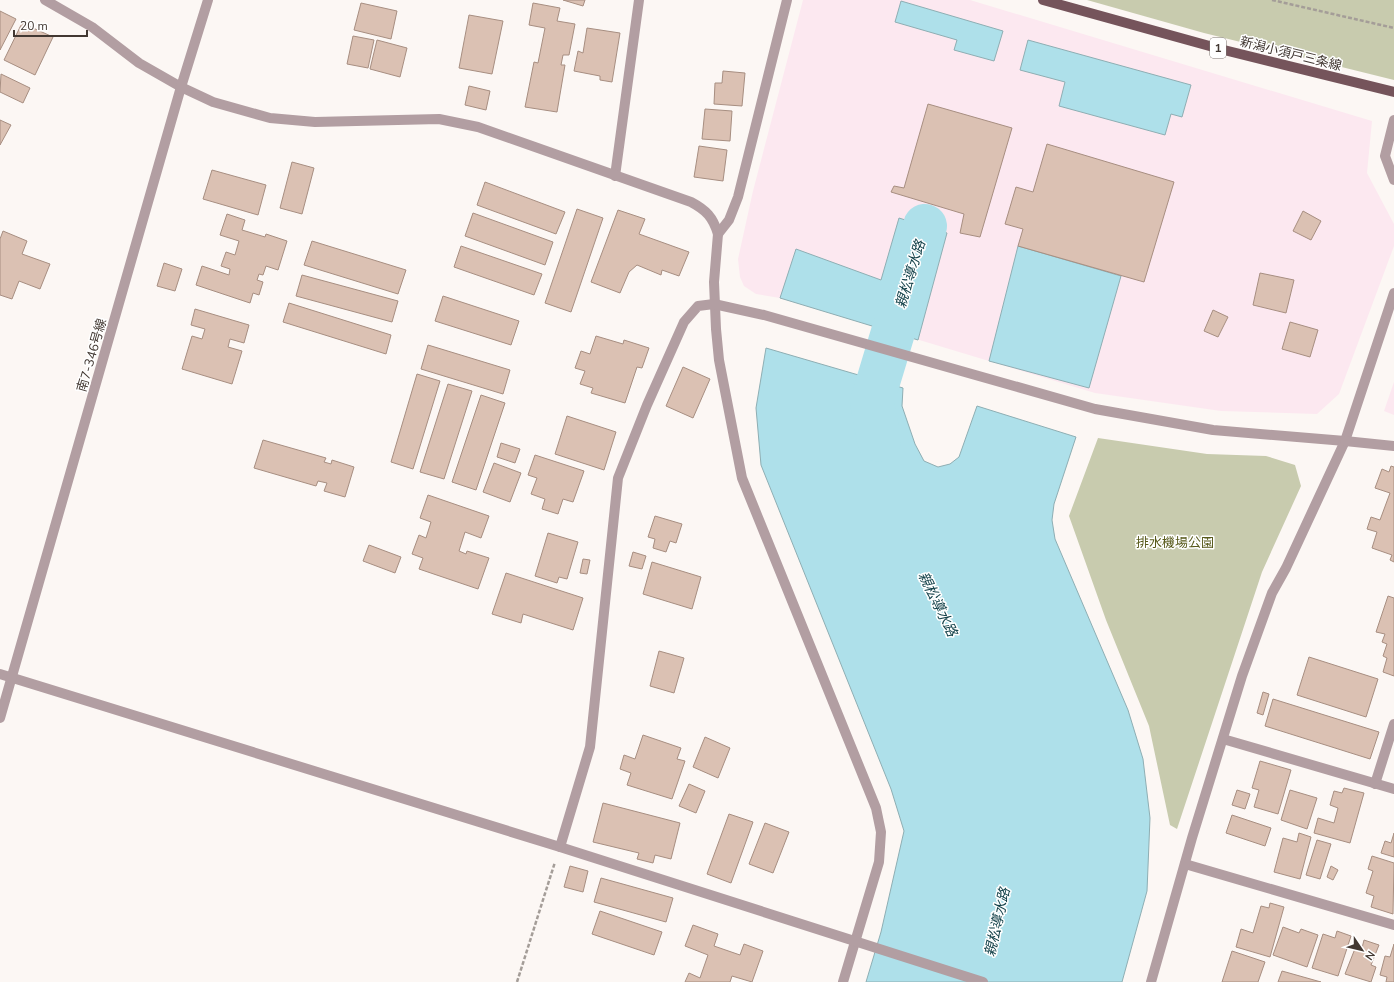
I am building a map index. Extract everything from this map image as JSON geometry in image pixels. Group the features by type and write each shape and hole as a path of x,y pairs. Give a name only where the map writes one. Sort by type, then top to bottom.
{"main road":[{"name":"新潟小須戸三条線","path":"1043,0 1224,50 1394,92"}],"street":[{"path":"45,0 92,27 139,63 181,87 213,102 270,118 344,123 439,119 478,127 691,202 704,209 714,220 718,234 714,262 714,304 719,360 742,478 876,808 881,832 879,862 843,982"},
{"name":"南7-346号線","path":"0,718 181,87 208,0"},
{"path":"616,176 639,0"},
{"path":"718,234 729,220 738,197 788,0"},
{"path":"1394,120 1385,156 1394,180"},
{"path":"1151,982 1242,676 1272,594 1286,568 1345,442 1394,293"},
{"path":"560,847 590,747 618,478 647,405 684,322 698,306 714,304 764,315 1095,410 1213,430 1394,446"},
{"path":"0,674 560,847 855,943 983,982"},
{"path":"1375,784 1394,724"},
{"path":"1223,738 1394,789"},
{"path":"1185,864 1394,925"}],"path":[{"path":"1272,0 1394,28"},
{"path":"517,982 560,847"}],"shaded area":[{"path":"803,0 970,0 1372,121 1367,173 1394,224 1394,246 1339,394 1317,414 1221,411 1095,393 780,298 756,294 744,286 740,277 738,259 753,191"},
{"path":"1394,382 1394,415 1384,411"}],"green space":[{"path":"1087,0 1394,0 1394,80 1204,33"},
{"name":"排水機場公園","path":"1098,438 1207,454 1266,456 1295,465 1301,486 1262,572 1177,829 1170,825 1149,726 1106,620 1069,516"}],"water":[{"path":"901,1 1003,31 994,61 954,50 957,40 895,22"},
{"path":"1028,40 1191,85 1182,117 1171,114 1165,135 1059,106 1065,82 1020,70"},
{"path":"899,218 947,233 918,340 780,298 796,249 881,280"},
{"path":"1018,246 1121,276 1089,388 989,361"},
{"path":"766,348 903,388 902,406 915,444 924,461 938,467 950,464 959,457 977,406 1076,437 1054,504 1052,520 1055,539 1128,710 1143,759 1150,818 1147,891 1122,982 866,982 881,932 904,831 891,789 761,465 756,408"}],"building":[{"path":"563,0 585,0 583,6"},
{"path":"361,3 397,11 391,39 354,30"},
{"path":"533,3 560,8 557,21 575,24 569,55 563,55 561,65 565,65 557,112 525,107 534,62 538,63 545,28 529,25"},
{"path":"0,11 16,19 0,50"},
{"path":"469,15 503,21 492,74 459,68"},
{"path":"22,23 53,37 35,75 4,60"},
{"path":"587,28 620,33 612,82 600,80 600,76 574,71 578,51 583,53"},
{"path":"353,36 374,40 368,68 347,64"},
{"path":"377,40 407,48 400,77 370,69"},
{"path":"723,71 745,73 742,106 714,104 715,83 722,83"},
{"path":"1,74 30,88 23,103 0,92"},
{"path":"469,86 490,91 486,110 465,105"},
{"path":"928,104 1012,128 980,237 960,233 964,214 891,192 894,186 904,188"},
{"path":"705,109 732,111 730,141 702,139"},
{"path":"0,120 11,125 0,145"},
{"path":"1047,144 1174,182 1144,282 1018,246 1023,229 1005,224 1016,187 1033,192"},
{"path":"699,146 727,150 723,181 694,177"},
{"path":"292,162 314,168 302,214 280,208"},
{"path":"212,170 266,185 258,215 203,199"},
{"path":"485,182 565,212 556,234 477,205"},
{"path":"577,209 603,218 571,312 545,303"},
{"path":"618,210 645,219 639,234 689,252 679,276 662,270 661,275 637,265 629,272 620,293 591,282"},
{"path":"1303,211 1321,221 1311,240 1293,231"},
{"path":"473,213 553,242 545,265 465,236"},
{"path":"227,214 245,220 242,230 265,237 266,234 287,241 278,270 266,266 263,275 259,274 257,280 263,282 259,295 253,293 250,303 196,285 202,266 229,275 230,269 221,266 226,252 235,255 239,241 220,235"},
{"path":"3,231 27,241 22,254 50,264 40,289 19,281 12,299 0,295 0,239"},
{"path":"312,241 406,270 398,294 304,265"},
{"path":"461,246 542,274 534,295 454,267"},
{"path":"164,263 182,269 175,291 157,286"},
{"path":"1260,273 1294,280 1286,313 1253,305"},
{"path":"302,275 398,301 392,322 296,296"},
{"path":"443,296 519,321 511,345 435,321"},
{"path":"289,303 391,335 386,354 283,322"},
{"path":"195,309 249,325 244,343 230,339 228,347 242,351 232,384 182,369 192,336 202,339 205,329 191,325"},
{"path":"1213,310 1228,317 1218,337 1204,331"},
{"path":"1290,322 1318,330 1310,357 1282,349"},
{"path":"596,336 623,344 624,340 649,348 642,368 637,367 625,403 591,393 593,388 580,384 585,371 575,368 581,351 590,354"},
{"path":"428,345 510,370 503,394 421,369"},
{"path":"683,367 710,379 693,418 666,406"},
{"path":"417,374 440,381 413,469 391,462"},
{"path":"448,384 472,391 444,479 420,472"},
{"path":"481,395 505,403 476,490 452,482"},
{"path":"567,416 616,432 604,470 555,454"},
{"path":"263,440 326,458 324,462 331,464 332,460 354,467 345,497 324,491 327,483 318,481 316,486 254,468"},
{"path":"501,443 520,449 515,463 497,457"},
{"path":"535,455 584,471 573,502 563,499 558,514 542,509 545,499 531,494 537,478 528,475"},
{"path":"494,463 521,473 510,502 483,492"},
{"path":"1391,466 1394,467 1394,562 1390,560 1392,555 1372,548 1377,532 1367,529 1371,517 1380,520 1390,493 1375,488 1382,469 1389,472"},
{"path":"428,495 489,516 481,538 465,532 459,551 466,554 467,551 489,558 478,589 419,569 423,558 412,554 419,535 426,538 431,522 420,518"},
{"path":"655,516 682,524 676,543 670,541 666,552 653,548 655,539 648,537"},
{"path":"548,533 578,542 567,579 559,577 557,583 535,576"},
{"path":"369,545 401,557 395,573 363,561"},
{"path":"633,552 646,556 642,569 629,566"},
{"path":"583,559 590,560 587,574 580,573"},
{"path":"652,562 701,577 692,609 643,594"},
{"path":"506,573 583,598 573,630 523,614 521,623 492,614"},
{"path":"1388,596 1394,598 1394,676 1383,672 1387,658 1383,656 1387,644 1382,642 1385,634 1376,632"},
{"path":"659,651 684,658 674,693 650,686"},
{"path":"1309,657 1378,679 1366,717 1297,695"},
{"path":"1263,692 1269,694 1263,715 1257,713"},
{"path":"1273,699 1379,732 1370,759 1265,726"},
{"path":"643,735 681,748 677,759 685,761 672,799 627,785 631,773 620,769 624,755 635,759"},
{"path":"705,737 730,748 718,778 693,767"},
{"path":"1260,761 1291,770 1278,814 1254,807 1259,790 1252,788"},
{"path":"689,784 705,791 696,813 679,806"},
{"path":"1344,788 1364,793 1350,843 1314,833 1318,818 1334,823 1338,808 1330,805 1334,791 1342,793"},
{"path":"1237,790 1250,794 1245,809 1232,805"},
{"path":"1290,790 1317,798 1307,829 1281,820"},
{"path":"603,803 680,823 671,859 655,855 653,863 637,859 639,853 593,842"},
{"path":"729,814 753,822 731,883 707,874"},
{"path":"1232,815 1271,828 1265,846 1226,833"},
{"path":"765,823 789,832 773,873 749,864"},
{"path":"1299,833 1311,837 1300,879 1274,872 1283,838 1297,842"},
{"path":"1394,833 1394,857 1381,853 1385,841 1391,843"},
{"path":"1317,840 1331,844 1320,879 1306,875"},
{"path":"1372,856 1394,863 1393,914 1371,907 1374,896 1366,893 1373,871 1368,869"},
{"path":"570,866 588,871 583,892 564,887"},
{"path":"1331,866 1338,870 1333,880 1327,877"},
{"path":"601,878 673,898 666,922 594,902"},
{"path":"1270,903 1284,907 1270,957 1236,947 1241,929 1253,933 1261,906 1269,908"},
{"path":"600,911 662,932 654,955 592,934"},
{"path":"693,925 718,934 714,946 740,955 744,944 763,951 752,982 732,976 730,982 685,982 689,973 700,978 708,955 685,946"},
{"path":"1283,927 1299,933 1301,929 1318,935 1307,967 1273,955"},
{"path":"1337,931 1351,936 1338,976 1312,968 1323,934 1335,938"},
{"path":"1364,940 1379,945 1371,965 1376,967 1371,982 1345,974 1356,946 1362,948"},
{"path":"1394,944 1394,982 1386,982 1387,977 1380,975 1385,956 1390,957"},
{"path":"1232,951 1265,962 1258,982 1222,982"},
{"path":"1282,971 1321,982 1278,982"}],"waterway":[{"name":"親松導水路","path":"879,440 872,402 925,226"}]}
